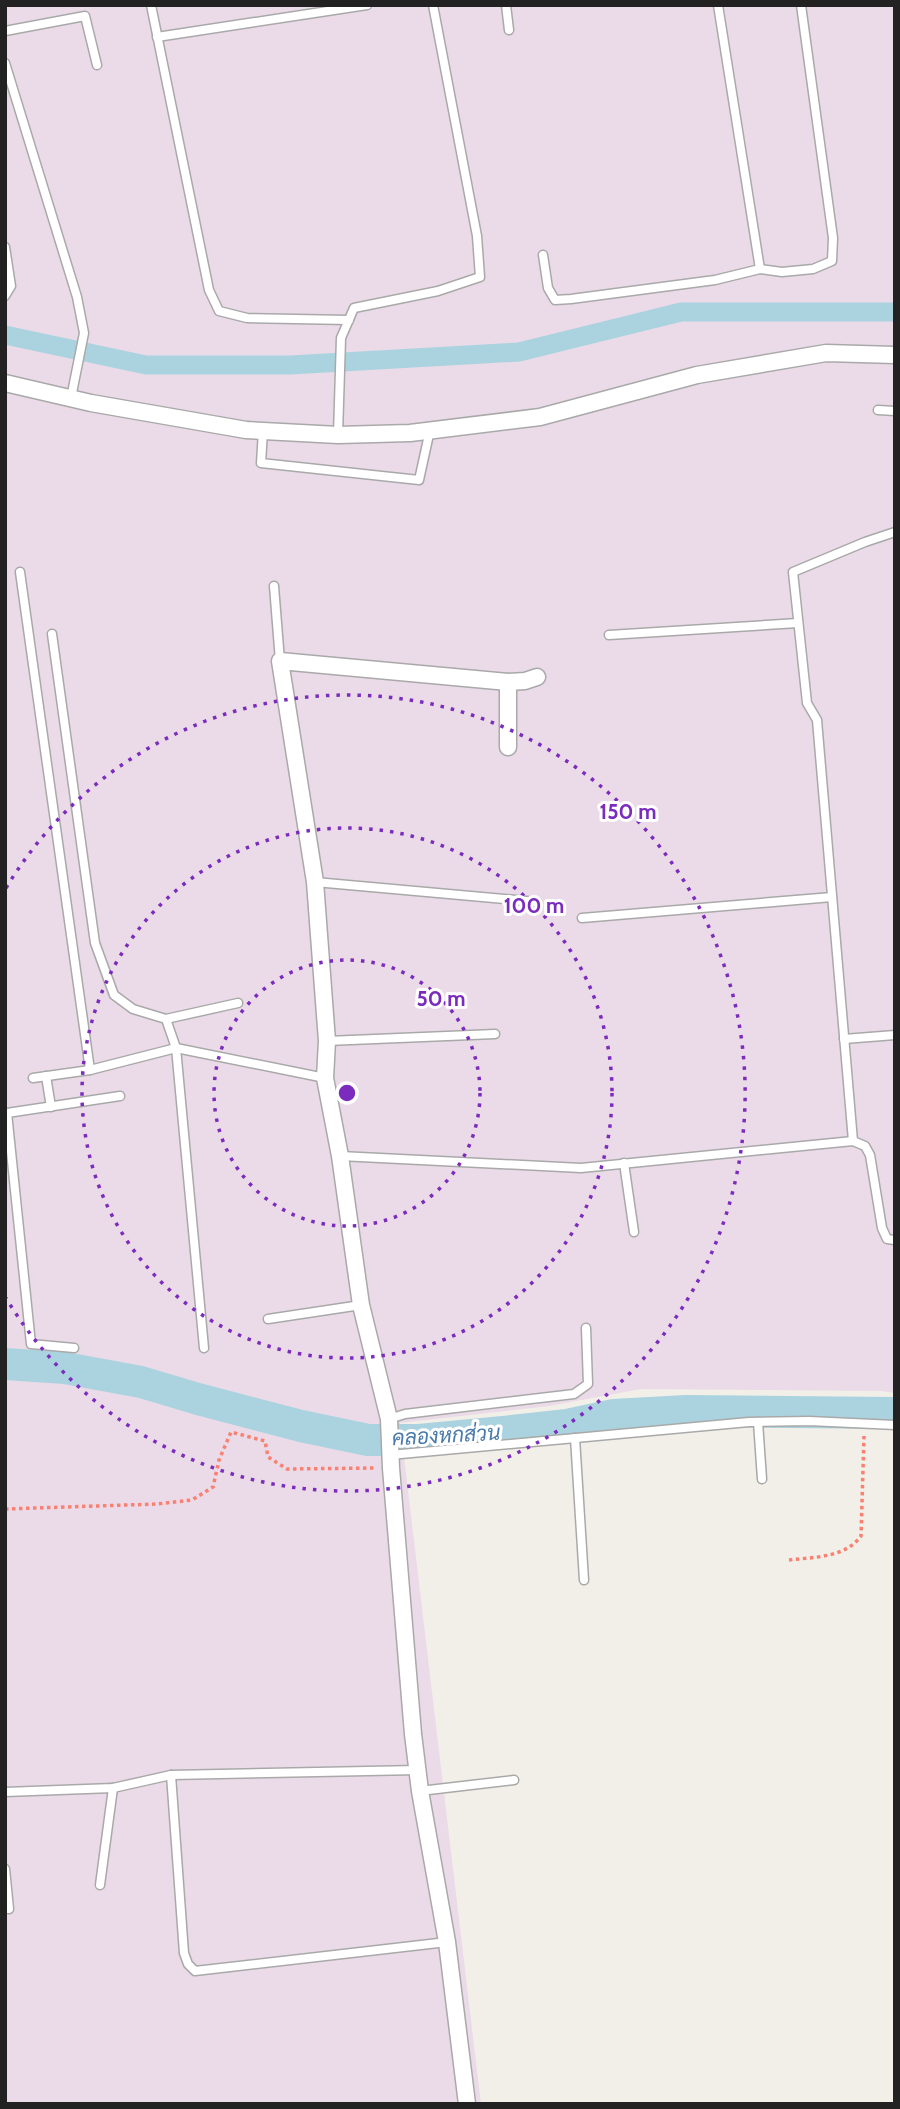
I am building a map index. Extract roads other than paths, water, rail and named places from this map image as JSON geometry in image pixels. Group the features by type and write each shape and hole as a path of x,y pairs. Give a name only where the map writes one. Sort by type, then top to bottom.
{"street":[{"path":"5,383 246,430 338,435 430,430 540,417 697,376 826,353 895,355"},
{"path":"467,2104 447,1942 420,1791 390,1457 389,1419 361,1305 340,1156 325,1078 327,1041 315,882 280,661 508,682 537,677"},
{"path":"508,682 509,747"}],"lane":[{"path":"151,5 209,290 219,311 247,318 349,320"},
{"path":"157,37 367,5"},
{"path":"338,435 341,338 354,308 438,291 480,277 477,236 433,5"},
{"path":"506,5 509,30"},
{"path":"718,5 760,269"},
{"path":"543,255 548,288 555,300 715,281 760,269 782,272 813,269 832,261 833,238 801,5"},
{"path":"5,31 85,16 97,65"},
{"path":"5,63 77,297 84,333 71,398"},
{"path":"5,247 11,286 5,296"},
{"path":"878,410 895,411"},
{"path":"262,431 261,463 419,480 430,430"},
{"path":"853,1141 817,720 807,703 793,572 895,532"},
{"path":"20,572 90,1070"},
{"path":"274,586 280,661"},
{"path":"608,635 798,623"},
{"path":"52,634 95,943 114,995 133,1009 166,1019 238,1003"},
{"path":"315,882 537,902"},
{"path":"582,918 832,897"},
{"path":"166,1019 176,1048 204,1348"},
{"path":"327,1041 495,1034"},
{"path":"845,1040 895,1035"},
{"path":"33,1078 90,1070 176,1048 325,1078"},
{"path":"46,1076 51,1107"},
{"path":"74,1348 31,1344 7,1113 120,1096"},
{"path":"340,1156 580,1168 853,1141 865,1146 870,1155 882,1228 887,1240 895,1240"},
{"path":"624,1163 634,1232"},
{"path":"268,1319 361,1305"},
{"path":"389,1419 418,1412 574,1394 588,1384 586,1328"},
{"path":"390,1457 758,1422 809,1421 895,1425"},
{"path":"758,1422 762,1479"},
{"path":"575,1438 584,1580"},
{"path":"5,1793 113,1788 171,1775 418,1770"},
{"path":"171,1775 184,1953 188,1964 195,1971 447,1942"},
{"path":"420,1791 514,1780"},
{"path":"100,1885 113,1788"},
{"path":"5,1869 9,1909"}],"waterway":[{"path":"5,335 146,365 290,365 519,352 681,312 895,312"},
{"name":"คลองหกส่วน","path":"5,1364 65,1368 141,1382 301,1426 368,1440 419,1440 567,1425 614,1415 686,1411 895,1413"}]}
